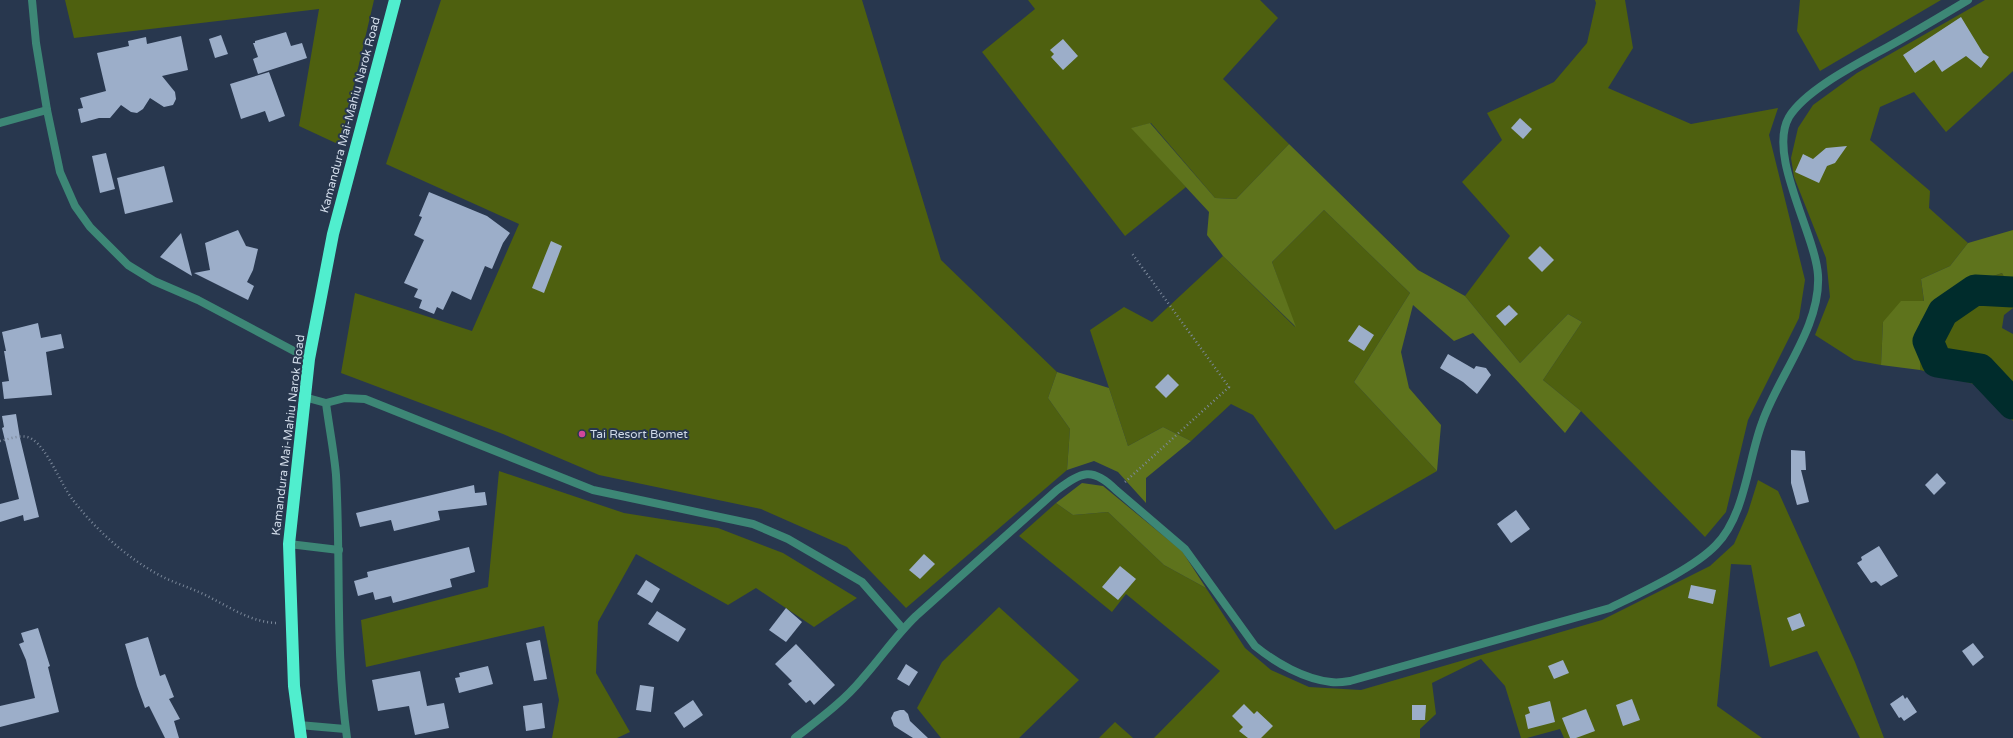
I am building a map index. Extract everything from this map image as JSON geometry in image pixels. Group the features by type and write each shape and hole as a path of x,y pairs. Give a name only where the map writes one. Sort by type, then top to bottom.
{"highway":[{"name":"Kamandura Mai-Mahiu Narok Road","path":"301,738 294,686 289,544 304,397 309,359 333,234 395,0"}],"street":[{"path":"32,0 36,43 47,110 60,172 75,206 90,227 107,246 128,265 154,281 198,300 309,359"},
{"path":"795,738 830,710 861,680 903,629 1068,482 1082,474 1097,475 1105,479 1185,548 1255,646 1300,673 1332,683 1350,682 1610,608 1695,562 1711,549 1727,531 1739,504 1762,421 1798,348 1809,321 1815,299 1818,276 1815,258 1787,166 1783,143 1784,132 1789,118 1805,99 1842,73 1968,0"},
{"path":"0,123 47,110"},
{"path":"304,397 326,403 345,398 365,399 593,490 753,524 788,539 862,582 903,629"},
{"path":"326,403 336,474 340,624 345,729 347,738"},
{"path":"289,544 339,550"},
{"path":"299,725 345,729"}],"path":[{"path":"1116,490 1229,387 1131,252"},
{"path":"0,441 22,436 32,439 42,450 72,498 94,526 132,558 159,575 210,597 256,620 274,623 291,622"}],"green space":[{"path":"65,0 374,0 340,145 299,126 319,9 74,38"},
{"path":"441,0 862,0 941,260 1057,372 1048,398 1070,429 1067,470 906,608 847,547 761,509 599,475 503,434 341,373 355,293 472,331 519,224 386,164"},
{"path":"1028,0 1260,0 1278,18 1223,79 1289,144 1236,199 1215,198 1151,123 1132,128 1186,187 1125,236 982,52 1035,9"},
{"path":"1595,0 1625,0 1633,48 1608,88 1691,124 1778,108 1769,135 1805,280 1799,318 1748,420 1726,512 1705,537 1581,411 1543,380 1582,322 1568,314 1520,363 1465,296 1510,236 1462,182 1502,140 1487,113 1554,82 1587,43 1596,3"},
{"path":"1800,0 1941,0 1820,71 1797,31"},
{"path":"1985,0 2013,0 2013,71 1946,132 1914,92 1880,107 1870,140 1930,191 1929,208 1968,243 1950,266 1921,279 1924,302 1883,322 1881,365 1854,360 1815,335 1830,297 1826,258 1794,177 1791,158 1798,128 1813,105 1857,73"},
{"path":"1150,123 1215,198 1236,199 1289,144 1418,270 1465,296 1520,363 1568,314 1582,322 1543,380 1581,411 1565,433 1473,333 1454,341 1413,305 1401,352 1409,388 1441,425 1437,471 1354,382 1410,293 1324,210 1272,262 1296,327 1223,256 1207,235 1209,212 1131,128"},
{"path":"1324,210 1410,293 1354,382 1437,471 1335,530 1253,415 1231,404 1191,441 1163,427 1128,446 1090,330 1124,307 1152,322 1223,256 1295,327 1272,262"},
{"path":"2013,230 2013,293 2002,273 1944,293 1920,322 1920,370 1881,365 1883,322 1901,301 1924,301 1921,279 1950,266 1968,243"},
{"path":"2002,273 2013,293 2013,308 2004,315 2002,328 2013,334 2013,421 1974,384 1920,370 1920,322 1944,293"},
{"path":"1057,372 1109,388 1128,446 1163,427 1191,441 1146,478 1146,503 1118,472 1094,461 1067,470 1070,429 1048,398"},
{"path":"499,471 624,513 718,528 783,553 857,598 814,627 756,588 728,605 636,554 598,622 596,673 630,732 617,738 552,738 559,700 544,626 366,667 361,620 488,587"},
{"path":"1758,480 1778,491 1855,662 1884,738 1860,738 1817,651 1770,667 1751,565 1731,564 1717,706 1762,738 1564,738 1560,729 1527,738 1521,738 1505,686 1481,659 1432,683 1436,714 1420,729 1420,738 1154,738 1220,671 1126,594 1112,612 1019,536 1056,503 1073,515 1108,512 1164,565 1206,588 1245,648 1271,670 1309,687 1361,690 1602,620 1710,566 1734,544 1748,512"},
{"path":"1082,483 1103,486 1182,551 1206,588 1164,565 1108,512 1073,515 1056,503"},
{"path":"999,607 1079,680 1019,738 941,738 917,708 942,662"},
{"path":"1115,722 1133,738 1099,738"}],"building":[{"path":"1961,17 1983,53 1989,57 1981,68 1966,56 1942,72 1934,60 1915,73 1903,55"},
{"path":"286,32 291,46 302,43 307,58 258,74 253,59 258,57 253,43 255,43 255,41"},
{"path":"221,35 228,54 215,58 209,39"},
{"path":"181,36 188,70 162,76 175,92 176,99 173,105 164,107 150,98 143,109 137,113 131,112 121,105 110,118 99,118 81,123 78,109 83,108 80,98 106,91 97,53 129,46 128,41 146,37 147,44"},
{"path":"1063,39 1078,56 1063,70 1051,57 1054,54 1050,50"},
{"path":"269,72 285,116 269,122 265,111 241,119 230,84"},
{"path":"1520,118 1532,129 1523,139 1511,128"},
{"path":"1847,146 1835,163 1827,166 1819,183 1795,172 1803,154 1813,159 1826,148"},
{"path":"106,153 115,189 100,193 92,156"},
{"path":"164,166 173,202 125,214 117,178"},
{"path":"429,192 487,216 510,233 503,243 492,269 485,266 471,300 452,291 443,310 437,307 434,314 419,308 422,300 414,297 418,289 404,283 424,240 414,235 422,217 419,216"},
{"path":"238,230 246,246 258,249 253,270 247,282 254,286 248,300 194,273 210,270 205,243"},
{"path":"181,233 192,276 160,257"},
{"path":"551,241 562,246 544,293 532,288"},
{"path":"1540,246 1554,260 1542,272 1528,258"},
{"path":"1509,305 1518,314 1505,326 1496,316"},
{"path":"38,323 41,338 61,334 64,348 46,352 52,395 4,399 2,382 9,381 4,351 6,351 2,332"},
{"path":"1359,325 1374,335 1364,351 1348,341"},
{"path":"1448,354 1474,369 1476,366 1486,368 1491,375 1477,394 1463,382 1440,368"},
{"path":"1168,374 1179,385 1166,398 1155,387"},
{"path":"16,414 20,438 39,517 24,521 23,515 0,522 0,504 19,499 2,428 4,427 2,416"},
{"path":"1791,450 1805,451 1806,470 1801,470 1809,502 1797,505 1791,483"},
{"path":"1937,473 1946,483 1934,495 1925,485"},
{"path":"474,485 475,493 485,492 487,505 438,511 440,520 394,531 391,520 360,527 356,513"},
{"path":"1516,510 1530,529 1511,543 1497,524"},
{"path":"1879,546 1898,576 1881,586 1876,581 1871,583 1857,563 1862,560 1861,557"},
{"path":"469,547 475,572 450,579 452,587 393,603 391,596 375,600 373,592 358,596 354,581 368,577 367,572"},
{"path":"924,554 935,564 920,579 909,570"},
{"path":"1120,566 1136,579 1118,600 1102,587"},
{"path":"646,580 660,589 652,603 637,594"},
{"path":"1691,585 1716,590 1713,604 1688,598"},
{"path":"786,608 802,622 786,642 769,630"},
{"path":"657,611 686,629 678,642 648,624"},
{"path":"1800,613 1805,626 1792,631 1787,618"},
{"path":"38,628 50,666 48,667 59,712 0,727 0,706 35,698 26,660 19,644 24,642 21,633"},
{"path":"148,637 160,676 165,674 174,697 169,699 180,719 174,721 179,738 165,738 149,706 145,708 137,686 125,644"},
{"path":"540,640 547,679 534,681 526,643"},
{"path":"1973,643 1984,657 1973,666 1962,651"},
{"path":"796,644 835,685 814,705 810,700 806,703 788,684 792,681 775,664"},
{"path":"1563,660 1569,673 1554,679 1548,666"},
{"path":"906,664 918,672 909,686 897,679"},
{"path":"488,666 493,684 459,693 455,678 460,677 459,673"},
{"path":"420,671 427,706 444,703 449,728 415,735 409,706 378,711 372,680"},
{"path":"640,685 654,687 651,712 636,710"},
{"path":"1903,695 1905,699 1907,697 1917,712 1904,721 1901,717 1899,718 1890,704"},
{"path":"1632,699 1640,720 1623,726 1616,705"},
{"path":"693,700 703,715 684,728 674,713"},
{"path":"1550,701 1555,722 1528,729 1525,715 1530,713 1528,707"},
{"path":"542,703 545,728 526,731 523,706"},
{"path":"1244,704 1254,714 1257,711 1273,726 1261,738 1248,738 1239,731 1243,727 1232,716"},
{"path":"1412,705 1426,705 1425,720 1412,720"},
{"path":"1586,709 1595,731 1576,738 1570,738 1562,718"},
{"path":"904,710 908,714 910,721 928,738 913,738 894,726 891,718 894,712"}],"waterway":[{"path":"2013,292 1975,290 1943,312 1928,341 1937,362 1980,369 2013,404"}],"place":[{"name":"Tai Resort Bomet","path":"582,434"}]}
